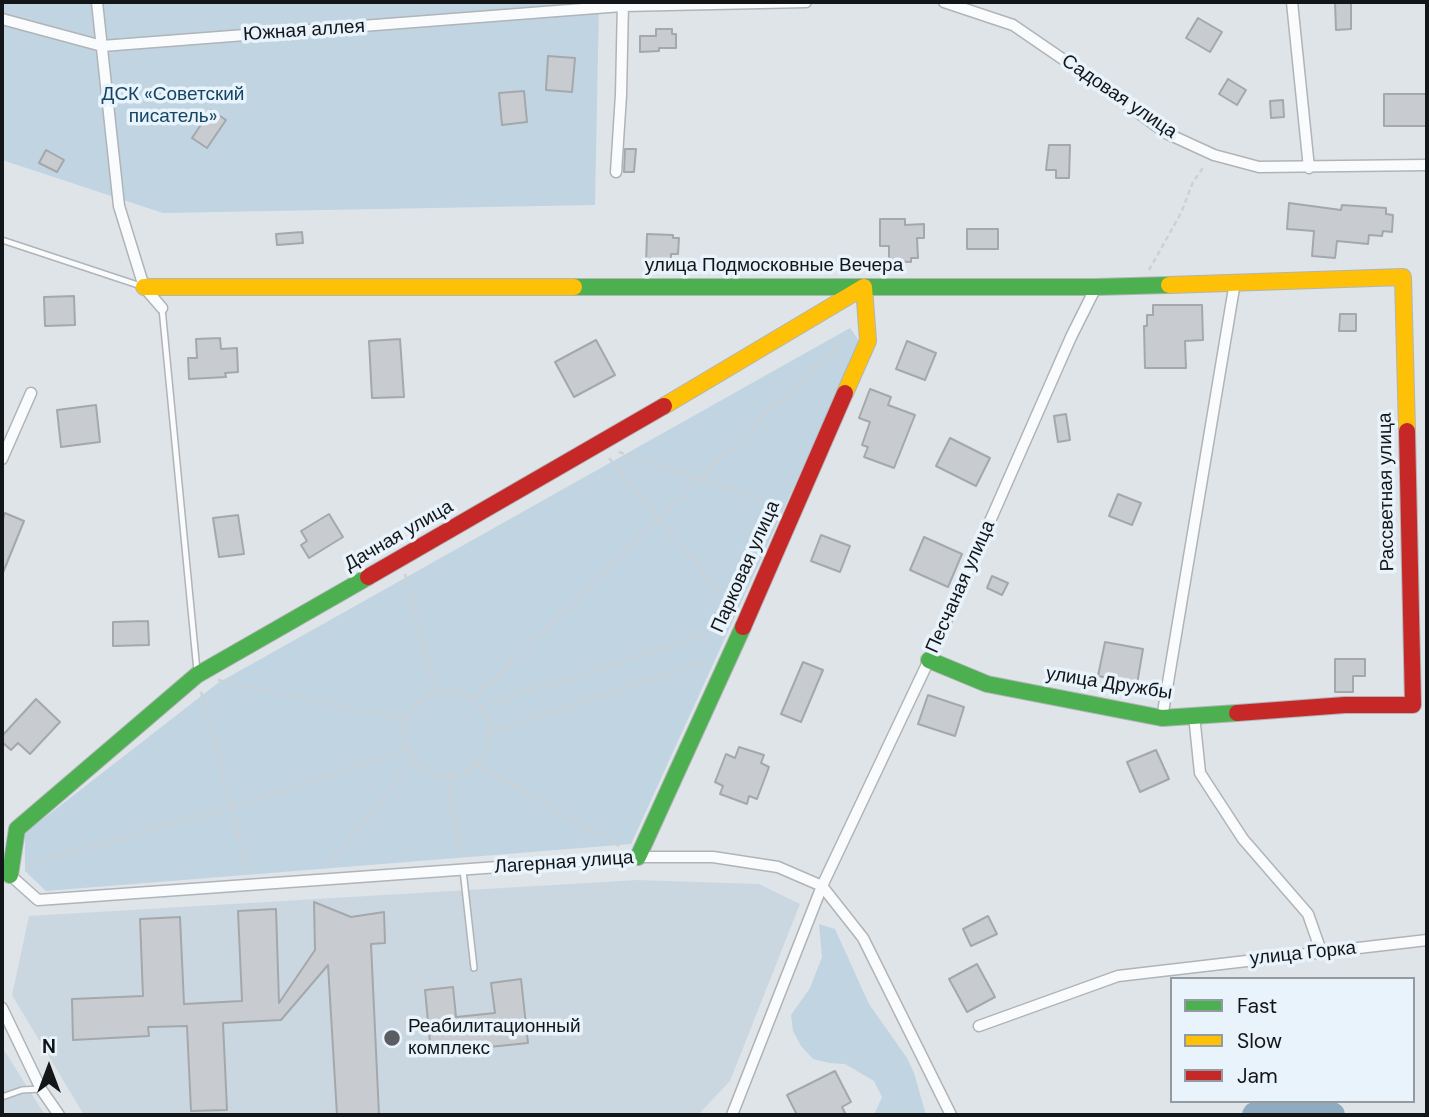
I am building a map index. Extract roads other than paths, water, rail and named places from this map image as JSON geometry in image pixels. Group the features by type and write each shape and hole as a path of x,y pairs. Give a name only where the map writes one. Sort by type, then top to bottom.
{"street":[{"path":"97,2 120,206 144,288 162,308"},
{"path":"617,172 622,4 806,2"},
{"name":"Садовая улица","path":"944,2 1013,25 1166,132 1214,155 1259,167 1427,165"},
{"path":"1293,2 1309,168"},
{"name":"Южная аллея","path":"2,19 102,46 622,4"},
{"name":"улица Подмосковные Вечера","path":"144,288 1097,287 1404,277"},
{"name":"Рассветная улица","path":"1404,277 1413,705"},
{"path":"1162,718 1235,282"},
{"name":"Песчаная улица","path":"732,1115 822,887 929,660 1071,337 1097,287"},
{"name":"Дачная улица","path":"6,875 17,829 197,675 599,445 864,288"},
{"name":"Парковая улица","path":"638,857 795,510 868,341 864,288"},
{"path":"2,459 31,393"},
{"name":"улица Дружбы","path":"929,660 987,684 1162,718 1345,705 1413,705"},
{"path":"1194,715 1200,773 1243,839 1308,915 1321,951"},
{"name":"Лагерная улица","path":"6,875 38,900 638,857 713,857 778,867 822,887 863,938 951,1115"},
{"name":"улица Горка","path":"979,1026 1118,976 1427,940"},
{"path":"2,1008 41,1089 60,1115"}],"lane":[{"path":"2,240 144,288"},
{"path":"162,308 197,675"},
{"path":"463,870 474,968"},
{"path":"2,1097 22,1090 41,1089"}],"waterway":[{"path":"1255,1115 1312,1110 1332,1115"}],"place":[{"name":"Реабилитационный комплекс","path":"392,1038"}],"park label":[{"name":"ДСК «Советский писатель»","path":"173,106"}]}
